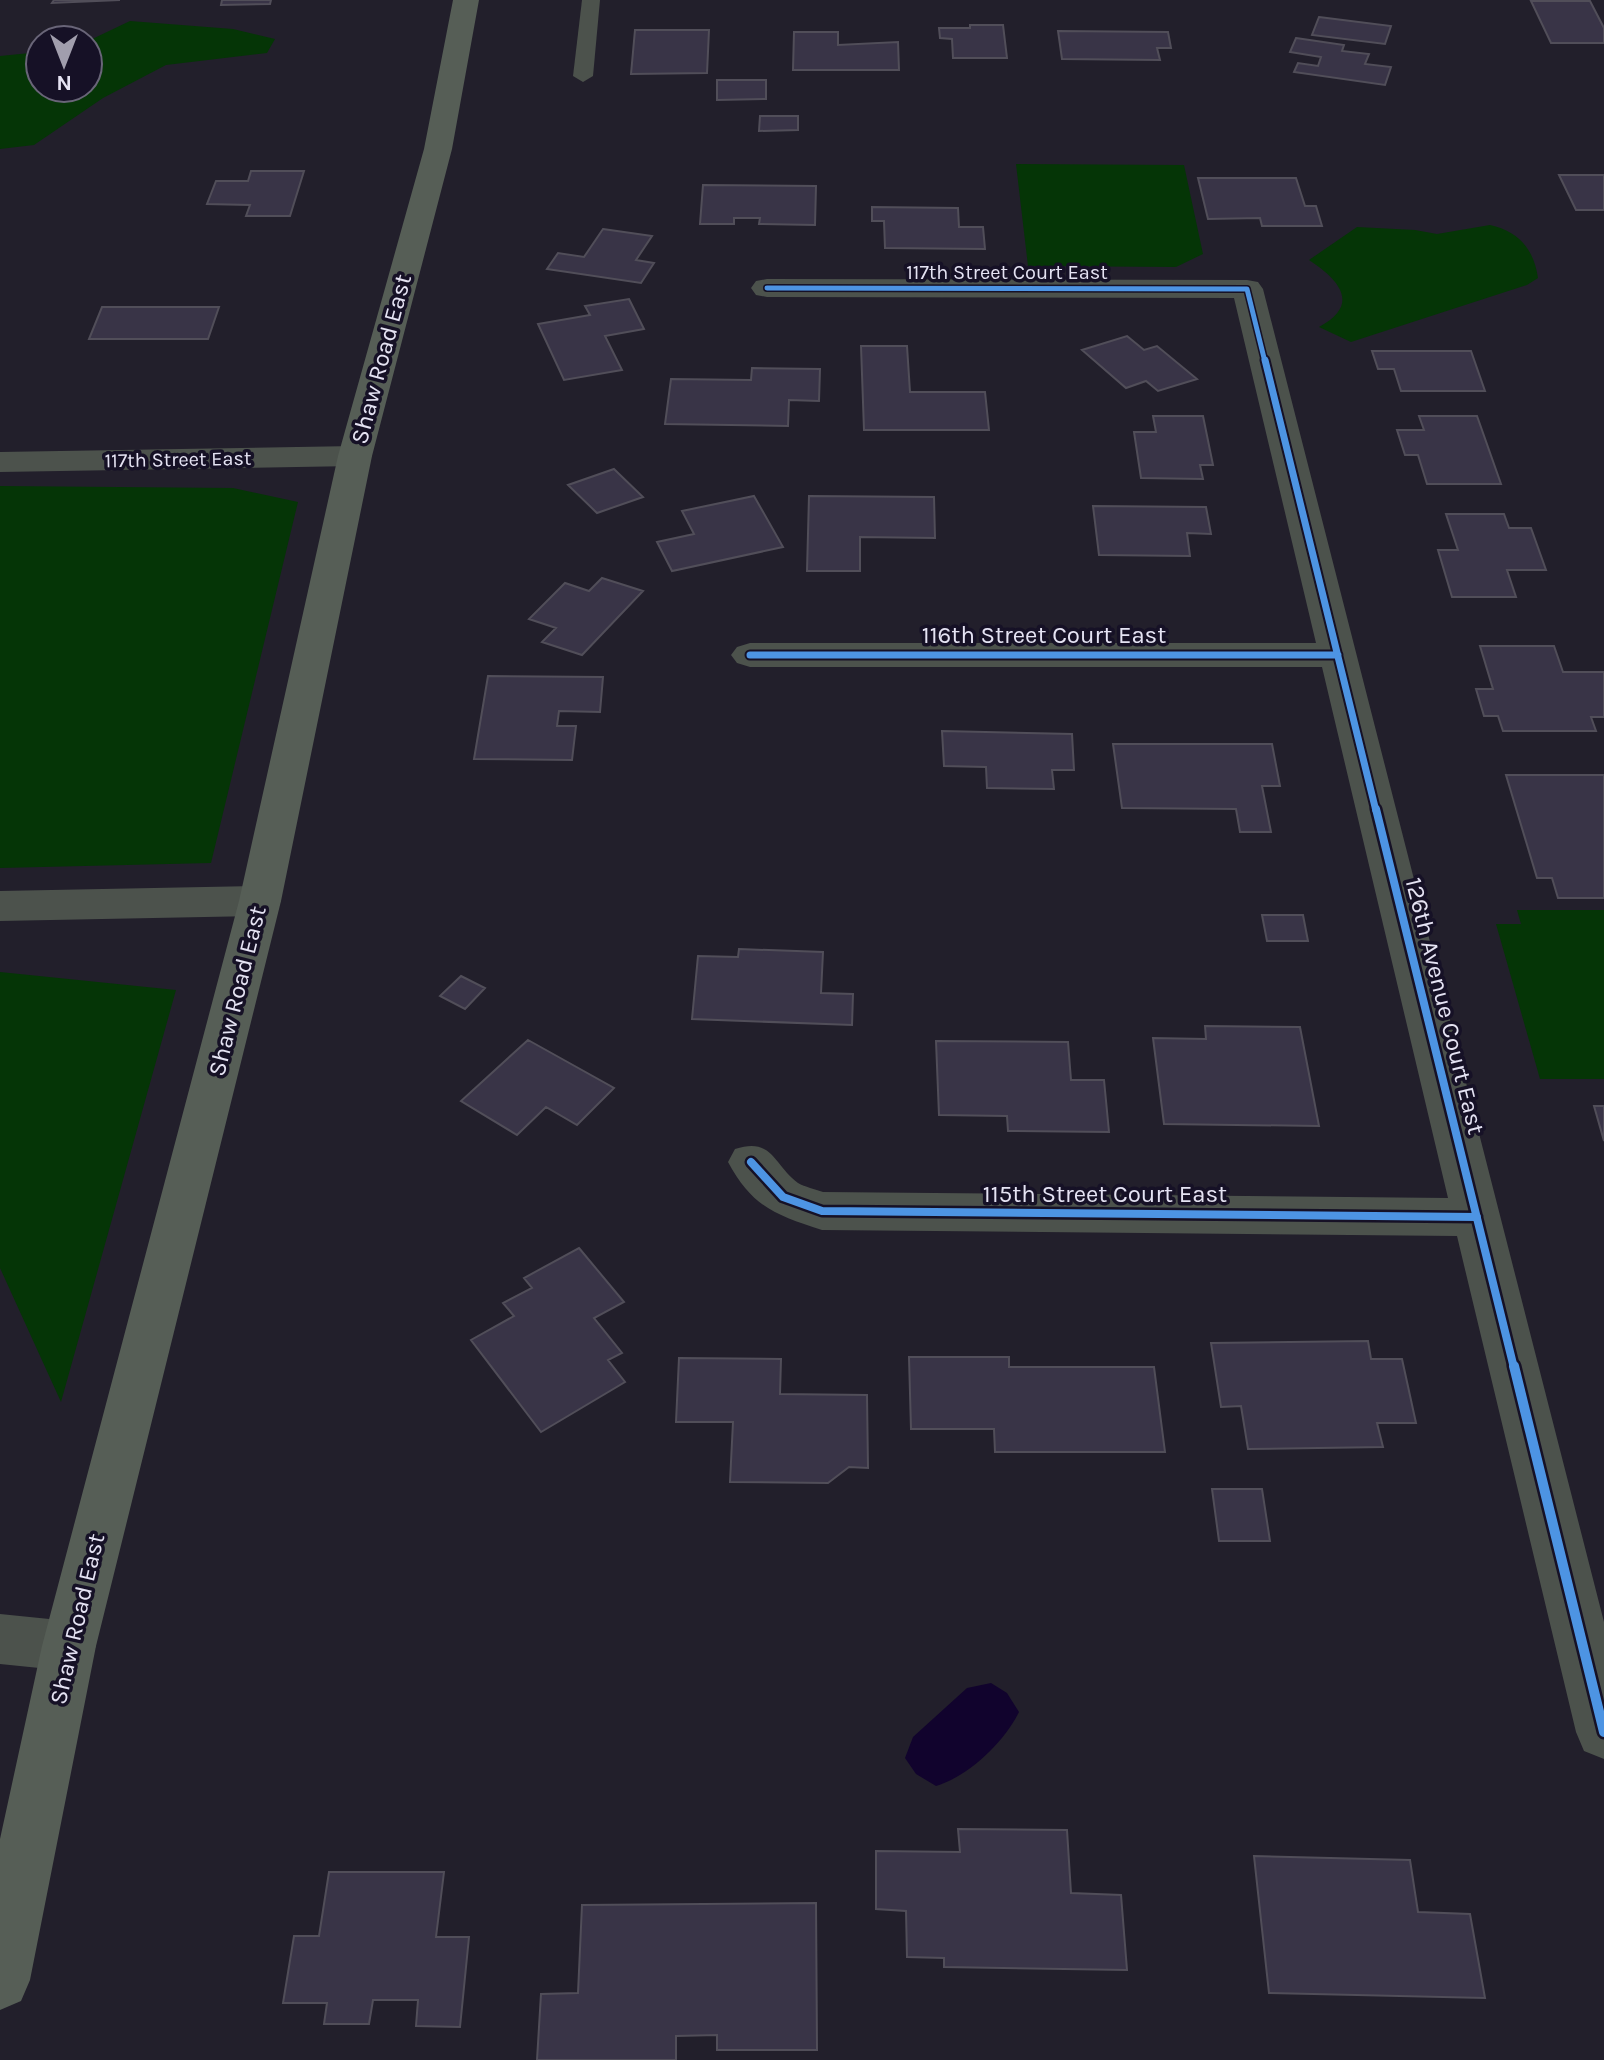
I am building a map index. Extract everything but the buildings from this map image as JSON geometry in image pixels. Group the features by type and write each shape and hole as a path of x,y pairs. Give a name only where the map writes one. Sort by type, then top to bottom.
{"main road":[{"name":"Shaw Road East","path":"0,1980 69,1646 260,901 355,456 438,149 466,0"}],"street":[{"name":"117th Street Court East","path":"767,288 1247,289"},
{"name":"126th Avenue Court East","path":"1247,289 1604,1732"},
{"name":"117th Street East","path":"0,462 355,456"},
{"name":"116th Street Court East","path":"750,655 1338,655"},
{"path":"0,906 260,901"},
{"name":"115th Street Court East","path":"751,1162 783,1197 822,1211 1477,1217"},
{"path":"0,1639 69,1646"}],"lane":[{"path":"583,76 591,0"}],"green space":[{"path":"130,21 233,29 275,39 267,53 166,65 104,97 104,33"},
{"path":"24,54 24,104 94,104 34,145 0,149 0,56"},
{"path":"1016,164 1184,165 1203,254 1176,267 1028,266"},
{"path":"1490,225 1509,232 1523,243 1533,258 1538,278 1527,285 1351,342 1319,327 1340,310 1341,292 1329,275 1309,260 1357,227 1437,234"},
{"path":"0,486 233,488 298,502 211,863 0,868"},
{"path":"1517,910 1604,910 1604,1079 1540,1079 1496,924 1521,924"},
{"path":"0,972 176,990 61,1402 0,1268"}],"shaded area":[{"path":"991,1683 1007,1693 1019,1712 995,1746 973,1766 936,1786 916,1774 905,1758 913,1737 967,1688"}],"cycle path":[{"path":"767,288 1247,289 1604,1732"},
{"path":"750,655 1338,655"},
{"path":"751,1162 783,1197 822,1211 1477,1217"}]}
